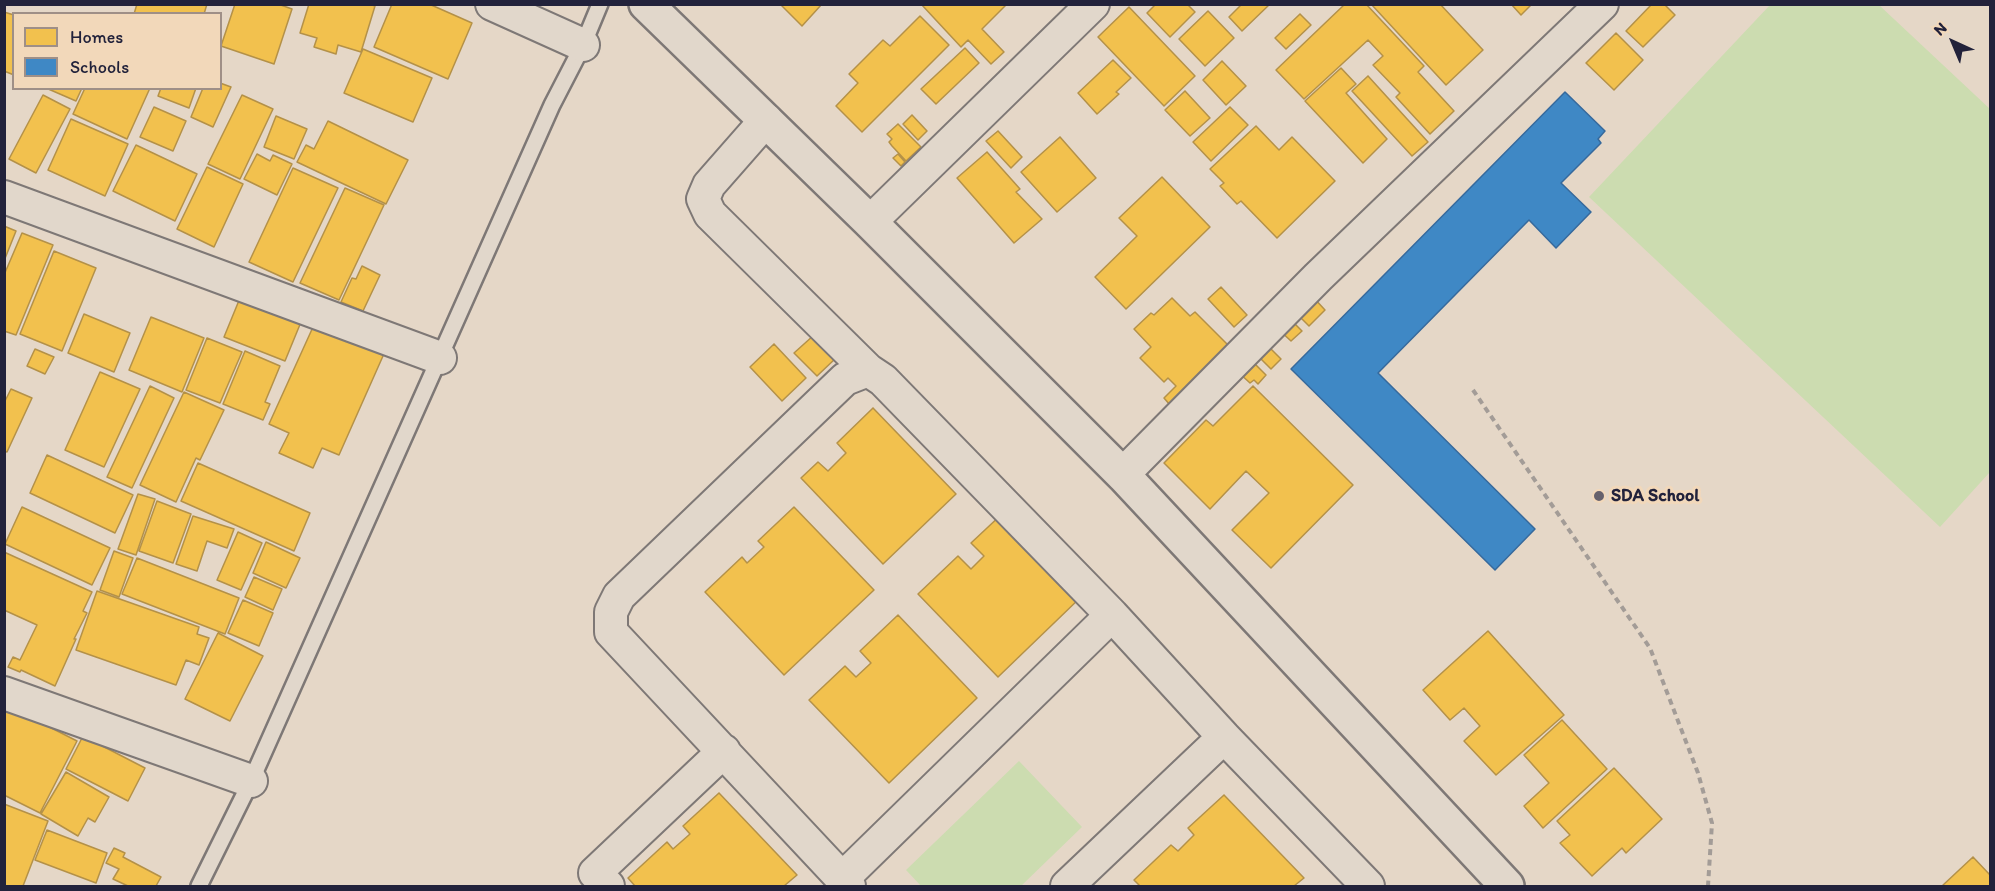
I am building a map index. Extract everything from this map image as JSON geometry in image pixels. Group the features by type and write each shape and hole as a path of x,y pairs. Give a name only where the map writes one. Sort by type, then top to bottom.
{"street":[{"path":"492,4 583,45"},
{"path":"646,4 870,222 1124,476 1507,886"},
{"path":"870,222 1093,4"},
{"path":"1124,476 1133,464 1318,277 1602,4"},
{"path":"766,120 709,185 703,200 710,214 868,370 883,380 1112,615 1224,737 1368,886"},
{"path":"4,197 440,358"},
{"path":"868,370 845,379 619,596 611,612 611,632 845,883 1112,615"},
{"path":"4,693 251,781"},
{"path":"1067,886 1224,737"},
{"path":"608,886 595,873 724,751"}],"lane":[{"path":"199,886 251,781 552,105 583,45 600,4"}],"path":[{"path":"1473,390 1650,648 1698,773 1712,823 1707,886"}],"green space":[{"path":"1770,5 1879,5 1990,109 1990,472 1940,527 1589,197"},
{"path":"1019,761 1082,827 1021,886 921,886 906,870"}],"building: Homes":[{"path":"137,4 207,4 205,12 135,12"},
{"path":"235,4 278,4 292,9 274,64 222,46"},
{"path":"309,4 369,4 375,6 361,52 338,45 336,54 314,47 317,38 300,33"},
{"path":"392,4 429,4 472,23 448,79 374,47"},
{"path":"780,4 822,4 802,26"},
{"path":"921,4 1007,4 982,29 1004,52 991,64 968,40 961,47"},
{"path":"1156,4 1187,4 1195,12 1170,37 1147,13"},
{"path":"1242,4 1270,4 1242,31 1229,17"},
{"path":"1345,4 1366,4 1424,66 1418,72 1454,111 1430,134 1396,97 1400,93 1373,65 1383,56 1368,40 1304,99 1276,70"},
{"path":"1371,4 1440,4 1483,50 1446,85"},
{"path":"1511,4 1532,4 1521,15"},
{"path":"1652,4 1664,4 1675,15 1643,47 1626,31"},
{"path":"1129,7 1195,76 1164,106 1098,37"},
{"path":"1208,11 1234,38 1205,66 1179,39"},
{"path":"4,12 12,14 12,74 4,71"},
{"path":"1300,14 1311,25 1286,49 1275,38"},
{"path":"920,16 949,45 862,132 836,106 858,83 849,74 883,40 890,46"},
{"path":"1616,33 1643,60 1614,90 1586,63"},
{"path":"965,48 979,63 936,104 921,89"},
{"path":"363,49 432,78 413,122 344,93"},
{"path":"1113,60 1131,78 1116,92 1119,94 1097,114 1078,93"},
{"path":"1222,61 1246,86 1226,105 1203,80"},
{"path":"1341,68 1356,84 1346,93 1387,139 1363,163 1305,101"},
{"path":"1368,76 1428,142 1412,156 1352,91"},
{"path":"222,84 231,87 213,127 191,117 202,90 222,90"},
{"path":"51,90 81,90 76,101"},
{"path":"84,90 149,90 127,139 73,114"},
{"path":"160,90 195,90 189,108 158,96"},
{"path":"1185,91 1210,118 1190,136 1165,110"},
{"path":"43,95 70,109 36,173 9,159"},
{"path":"242,95 273,109 240,179 208,164"},
{"path":"154,107 186,121 173,151 140,137"},
{"path":"1230,107 1248,125 1211,161 1193,142"},
{"path":"912,115 927,131 918,140 903,124"},
{"path":"276,116 307,129 294,159 264,147"},
{"path":"71,119 128,144 105,196 48,170"},
{"path":"328,121 408,160 386,204 297,162 306,145 314,149"},
{"path":"898,124 921,147 906,161 889,142 892,139 887,134"},
{"path":"1256,126 1279,150 1292,137 1335,181 1277,238 1241,201 1237,204 1220,186 1224,183 1210,169"},
{"path":"998,131 1022,157 1011,168 986,141"},
{"path":"1060,137 1096,178 1057,212 1021,172"},
{"path":"136,145 197,174 175,221 113,191"},
{"path":"987,152 1020,189 1016,192 1042,219 1014,243 957,178"},
{"path":"257,154 270,161 273,155 292,164 277,195 244,179"},
{"path":"898,154 905,162 901,166 893,158"},
{"path":"207,167 243,184 214,247 177,229"},
{"path":"293,168 338,188 293,282 249,262"},
{"path":"1162,177 1210,227 1126,309 1095,277 1137,236 1119,218"},
{"path":"345,188 384,205 339,300 300,283"},
{"path":"4,226 16,231 4,261"},
{"path":"22,233 53,245 16,335 4,331 4,275"},
{"path":"54,251 96,268 62,351 20,334"},
{"path":"362,266 380,275 363,311 341,302 352,278 356,279"},
{"path":"1221,287 1247,315 1234,327 1208,299"},
{"path":"1313,297 1325,310 1309,326 1301,318 1304,315 1299,311"},
{"path":"240,298 301,322 285,361 224,337"},
{"path":"1172,298 1190,316 1195,312 1230,347 1170,405 1164,398 1176,386 1168,378 1164,382 1140,358 1151,347 1134,329"},
{"path":"84,314 130,333 114,372 68,353"},
{"path":"318,316 387,347 339,455 322,448 313,468 279,453 289,433 269,424"},
{"path":"151,317 204,338 182,392 129,370"},
{"path":"1289,318 1302,331 1291,341 1278,329"},
{"path":"814,335 836,358 817,376 794,353"},
{"path":"207,338 242,352 220,403 186,390"},
{"path":"774,344 806,378 782,401 750,367"},
{"path":"1266,344 1281,359 1271,369 1256,354"},
{"path":"35,349 54,357 45,374 27,366"},
{"path":"245,351 280,366 265,402 270,404 263,420 223,404"},
{"path":"1251,360 1266,375 1258,384 1254,380 1250,383 1238,372"},
{"path":"100,372 140,389 104,467 65,450"},
{"path":"150,386 174,398 132,488 107,477"},
{"path":"1253,386 1353,485 1271,568 1232,530 1269,493 1246,471 1210,509 1164,463 1206,420 1213,426"},
{"path":"11,389 32,398 7,452 4,451 4,403"},
{"path":"184,392 224,410 200,460 196,458 176,502 140,485"},
{"path":"873,408 956,494 883,564 801,478 818,462 828,471 846,453 837,443"},
{"path":"47,455 133,495 115,533 30,493"},
{"path":"198,463 310,513 294,551 181,501"},
{"path":"138,494 155,499 136,555 118,549"},
{"path":"157,501 191,514 173,563 139,551"},
{"path":"22,507 110,548 92,585 5,544"},
{"path":"794,507 874,590 784,675 705,592 742,557 747,563 764,547 758,541"},
{"path":"1003,513 1082,596 998,677 918,594 958,556 971,569 984,556 971,543"},
{"path":"193,516 234,529 227,548 207,541 197,571 176,564"},
{"path":"238,532 262,543 241,590 217,580"},
{"path":"266,542 300,558 286,588 253,573"},
{"path":"114,551 133,558 119,597 100,590"},
{"path":"4,552 92,592 83,611 87,613 55,686 21,670 20,672 8,667 13,657 20,660 37,625 4,610"},
{"path":"137,558 239,598 225,634 122,594"},
{"path":"254,577 282,589 273,610 245,597"},
{"path":"97,591 199,627 197,634 209,638 199,665 186,660 176,685 76,650"},
{"path":"243,600 273,613 259,646 228,633"},
{"path":"898,615 977,698 889,783 809,700 845,666 856,677 871,663 860,651"},
{"path":"1488,631 1564,715 1496,775 1464,741 1480,726 1464,708 1450,720 1423,690"},
{"path":"218,633 263,656 230,721 185,699"},
{"path":"4,704 77,741 40,813 4,795"},
{"path":"1562,720 1607,769 1543,828 1524,806 1549,783 1524,755"},
{"path":"83,736 145,768 128,801 66,769"},
{"path":"1614,768 1662,819 1626,853 1622,848 1592,876 1560,843 1570,835 1557,821"},
{"path":"66,772 109,797 95,822 88,818 78,836 41,814"},
{"path":"719,793 797,875 784,886 635,886 628,878 667,842 673,849 690,834 683,826"},
{"path":"1224,795 1304,878 1294,886 1140,886 1134,880 1171,845 1178,851 1194,835 1188,828"},
{"path":"4,804 48,821 23,886 4,886"},
{"path":"47,830 107,853 96,883 35,860"},
{"path":"114,848 125,853 123,857 161,877 156,886 128,886 113,879 119,869 106,863"},
{"path":"1973,857 1990,875 1990,886 1942,886"}],"building: Schools":[{"path":"1565,92 1605,131 1598,139 1601,143 1561,183 1591,212 1556,248 1529,220 1378,373 1535,529 1495,570 1291,369"}],"place":[{"name":"SDA School","path":"1599,496"}]}
